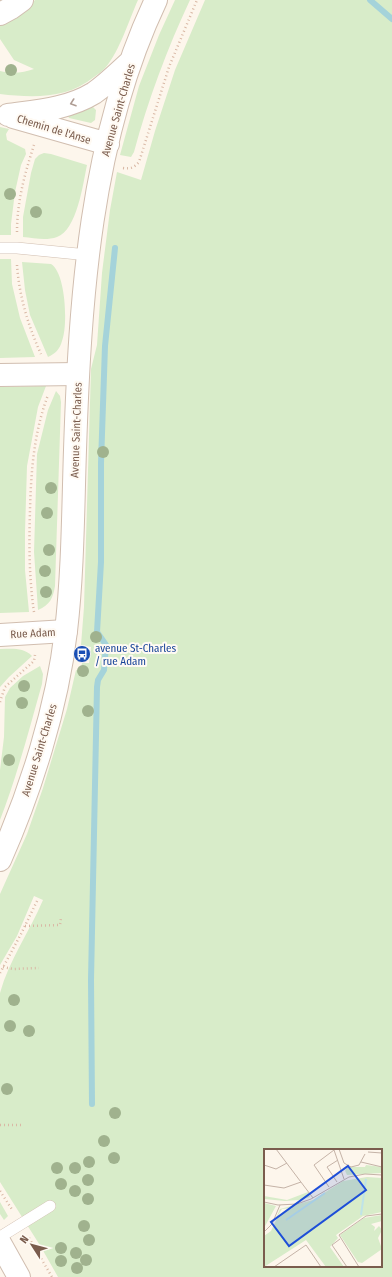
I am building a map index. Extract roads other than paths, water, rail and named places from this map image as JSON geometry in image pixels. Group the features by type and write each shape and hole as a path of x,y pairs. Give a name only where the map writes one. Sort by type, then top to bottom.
{"street":[{"path":"0,14 12,8 22,0"},
{"name":"Avenue Saint-Charles","path":"0,860 26,795 46,732 62,661 70,578 80,325 88,255 101,171 108,144 132,60 156,0"},
{"path":"4,114 56,108 83,99 102,87 132,60"},
{"name":"Chemin de l'Anse","path":"4,114 108,144"},
{"path":"0,375 78,374"},
{"name":"Rue Adam","path":"0,635 66,631"},
{"path":"0,1243 19,1277"}],"lane":[{"path":"0,248 17,248 88,255"},
{"path":"0,1237 50,1206"}],"waterway":[{"path":"370,0 392,19"},
{"path":"92,1104 91,980 97,687 98,680 104,670 106,645 97,632 101,562 101,463 105,346 115,248"}],"place":[{"name":"avenue St-Charles / rue Adam","path":"82,654"}]}
